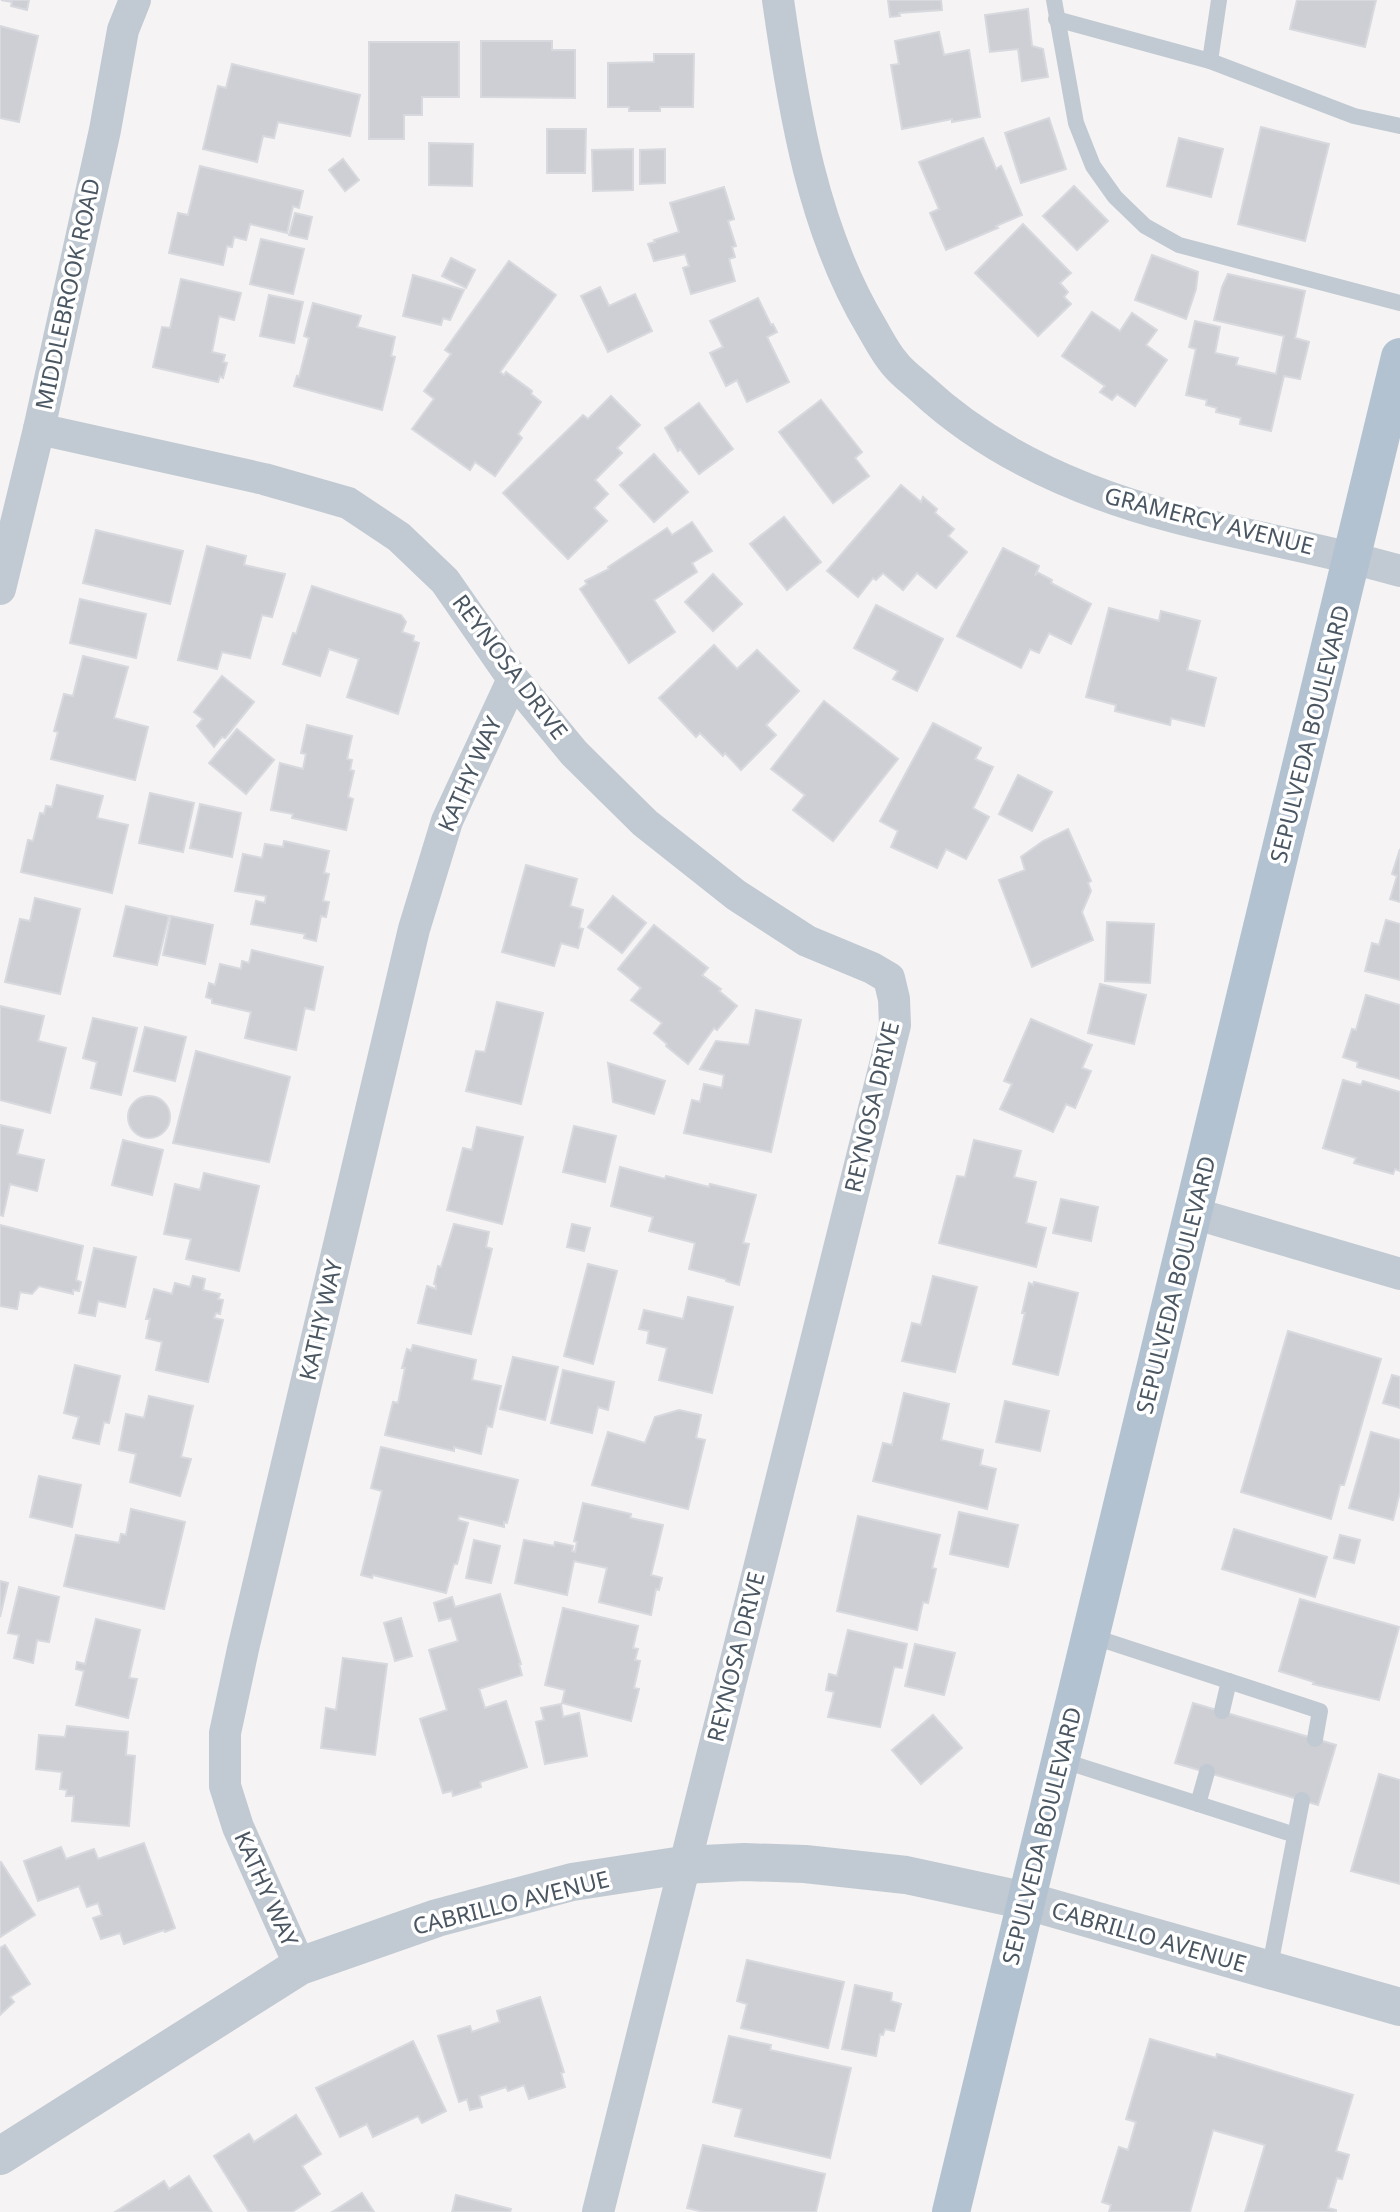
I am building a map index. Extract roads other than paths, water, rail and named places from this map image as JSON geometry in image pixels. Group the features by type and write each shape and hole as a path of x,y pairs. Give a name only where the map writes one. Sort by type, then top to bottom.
{"main road":[{"name":"SEPULVEDA BOULEVARD","path":"951,2212 1400,357"}],"street":[{"name":"MIDDLEBROOK ROAD","path":"0,589 39,429 105,130 123,30 135,0"},
{"name":"GRAMERCY AVENUE","path":"778,0 793,103 826,228 856,301 894,363 949,415 1016,456 1079,488 1173,517 1353,557 1400,571"},
{"name":"REYNOSA DRIVE","path":"39,429 264,479 348,503 399,537 445,581 513,679 574,753 645,823 736,895 807,941 872,968 889,978 894,999 895,1025 598,2212"},
{"name":"KATHY WAY","path":"300,1966 238,1827 225,1786 225,1733 414,929 447,821 513,679"},
{"path":"1193,1213 1400,1274"},
{"name":"CABRILLO AVENUE","path":"0,2156 300,1966 437,1918 572,1882 683,1865 744,1862 806,1864 906,1875 1027,1901 1400,2007"}],"lane":[{"path":"1054,0 1076,123 1093,166 1115,197 1146,226 1180,245 1400,303"},
{"path":"1210,61 1219,0"},
{"path":"1056,19 1210,61 1354,116 1400,126"},
{"path":"1091,1636 1320,1711 1315,1739"},
{"path":"1222,1711 1229,1681"},
{"path":"1061,1760 1295,1835"},
{"path":"1198,1804 1206,1772"},
{"path":"1269,1971 1302,1800"}]}
